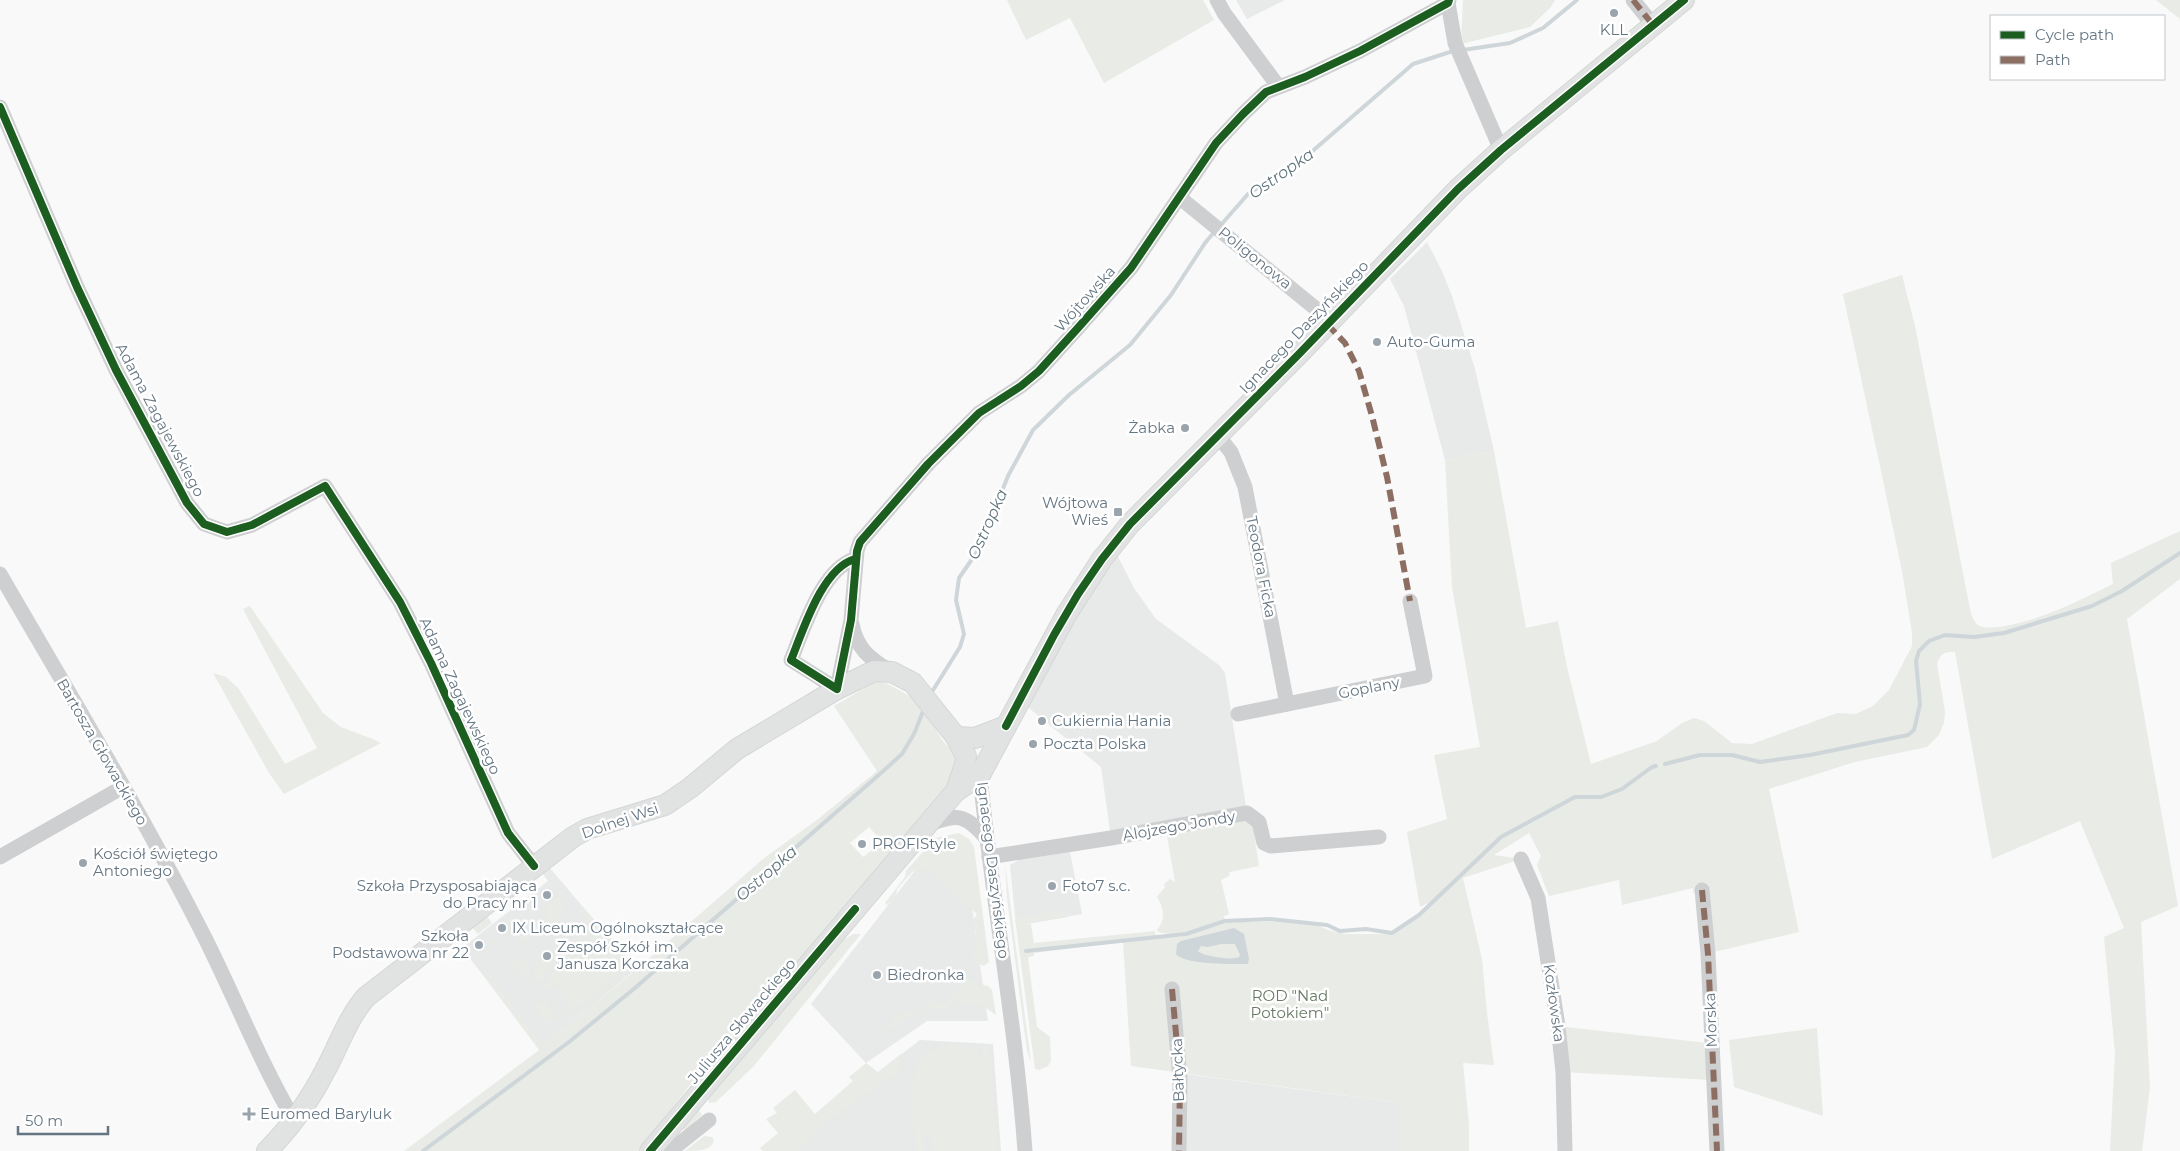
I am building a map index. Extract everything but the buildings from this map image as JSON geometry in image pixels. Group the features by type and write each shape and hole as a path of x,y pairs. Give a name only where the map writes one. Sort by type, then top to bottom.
{"main road":[{"name":"Ignacego Daszyńskiego","path":"980,775 1054,635 1102,559 1145,508 1218,436 1452,194 1501,150 1684,0"},
{"name":"Dolnej Wsi","path":"267,1151 294,1120 318,1084 350,1018 366,997 534,866 587,829 665,805 690,788 737,749 837,689 874,671 892,672"},
{"path":"892,672 913,684 921,692 956,737 966,756"},
{"path":"956,737 975,738 1006,726"},
{"name":"Juliusza Słowackiego","path":"956,791 965,765 966,756"},
{"name":"Juliusza Słowackiego","path":"650,1151 956,791 980,775"}],"street":[{"path":"1217,0 1224,13 1278,86"},
{"path":"1633,0 1653,25"},
{"path":"1449,1 1455,43 1501,150"},
{"name":"Wójtowska","path":"837,689 851,620 855,559 860,542 928,464 979,413 1021,386 1039,371 1077,330 1131,268 1216,143 1266,92 1305,77 1360,51 1449,1"},
{"name":"Adama Zagajewskiego","path":"0,107 100,337 187,503 204,524 227,532 252,525 325,486 400,602 431,663 508,833 534,866"},
{"name":"Poligonowa","path":"1179,197 1331,320"},
{"name":"Teodora Ficka","path":"1218,436 1231,452 1245,487 1287,704"},
{"path":"837,689 791,660 814,605 829,579 842,565 855,559"},
{"name":"Bartosza Głowackiego","path":"0,574 123,787 206,940 280,1095 294,1120"},
{"name":"Goplany","path":"1238,714 1425,676 1410,600"},
{"name":"Wójtowska","path":"851,620 854,636 859,646 892,672"},
{"path":"966,756 980,775"},
{"name":"Ignacego Daszyńskiego","path":"980,775 986,838 1020,1074 1025,1151"},
{"path":"0,857 123,787"},
{"name":"Alojzego Jondy","path":"989,857 1111,838 1247,813 1260,822 1264,843 1271,846 1379,836"},
{"path":"928,824 944,818 962,817 975,826 986,838"},
{"name":"Kozłowska","path":"1521,859 1538,898 1558,1026 1563,1072 1565,1151"},
{"name":"Morska","path":"1702,890 1708,954 1717,1151"},
{"name":"Bałtycka","path":"1172,989 1180,1079 1179,1151"},
{"path":"670,1151 709,1120"}],"shaded area":[{"path":"1236,0 1285,0 1247,19"},
{"path":"1427,242 1452,296 1475,369 1494,451 1445,460 1404,306 1390,279"},
{"path":"1112,545 1134,588 1156,619 1219,665 1225,673 1247,813 1111,838 1101,767 1019,700"},
{"path":"931,850 964,850 988,1021 927,1021 866,1063 811,1004"},
{"path":"1070,852 1082,914 1016,926 1010,865 1019,860"},
{"name":"Zespół Szkół im. Janusza Korczaka","path":"549,867 636,969 540,1049 462,948 548,881 542,873"},
{"path":"1234,928 1244,934 1249,959 1248,964 1210,963 1181,958 1176,954 1177,944 1181,941","holes":["1235,944 1240,955 1236,958 1211,956 1198,951 1201,946"]},
{"path":"920,1040 993,1044 1001,1151 776,1151"},
{"path":"1185,1074 1400,1103 1400,1151 1184,1151"}],"green space":[{"path":"1007,0 1203,0 1214,20 1104,83 1070,18 1026,40"},
{"path":"1463,0 1555,0 1551,7 1530,27 1461,44"},
{"path":"2156,0 2180,0 2180,19"},
{"name":"ROD \"Nad Potokiem\"","path":"1902,275 1915,326 1970,610 1977,624 1986,628 2014,624 2043,616 2071,604 2113,584 2111,563 2180,531 2180,579 2127,619 2178,906 2141,922 2150,1087 2142,1151 2110,1151 2115,1053 2104,937 2124,928 2080,821 1992,859 1955,652 1943,654 1937,664 1945,712 1944,723 1939,735 1927,747 1855,762 1769,789 1799,932 1714,952 1702,890 1693,893 1693,888 1622,905 1619,880 1549,896 1537,865 1541,856 1529,833 1494,855 1521,859 1463,878 1482,959 1494,1065 1463,1063 1469,1124 1469,1151 1400,1151 1400,1103 1131,1066 1123,942 1034,953 1034,956 1028,957 1037,1027 1050,1037 1051,1061 1048,1066 1039,1070 1035,1069 1015,918 1067,909 1068,917 1020,925 1031,924 1034,943 1155,931 1156,938 1180,937 1230,922 1294,921 1312,923 1328,930 1346,934 1392,934 1435,900 1420,907 1407,832 1447,819 1434,755 1480,747 1452,587 1445,460 1494,451 1526,628 1558,621 1567,667 1591,764 1657,741 1682,723 1694,718 1704,721 1732,743 1752,744 1837,713 1856,714 1873,706 1889,690 1912,646 1912,633 1902,571 1843,294"},
{"path":"250,606 323,713 341,727 381,743 284,794 269,773 213,673 226,677 239,689 285,764 317,748 243,609"},
{"path":"877,681 888,684 913,698 930,719 942,740 958,757 955,777 869,881 693,1081 639,1151 404,1151 539,1050 486,979 490,977 510,1002 517,1016 520,1016 543,1046 632,973 626,967 575,1010 554,984 546,991 542,988 574,942 592,929 578,911 583,907 637,969 763,859 818,819 877,771 834,706","holes":["869,827 882,842 863,857 850,843"]},
{"path":"1252,820 1259,866 1230,872 1229,876 1221,880 1229,914 1224,916 1225,921 1175,935 1158,932 1163,914 1157,897 1165,887 1164,884 1170,879 1175,882 1167,836"},
{"path":"959,833 969,839 974,847 989,962 984,966 975,962 974,956 976,934 972,922 977,914 924,867 918,873 913,871 897,889 896,896 887,905 885,903 905,877 906,871 935,838"},
{"path":"1005,864 1031,1062 1027,1051 1007,898"},
{"path":"561,895 564,905 552,922 533,932 526,941 519,941 517,939 549,915 544,907"},
{"path":"487,916 492,923 478,934 472,927"},
{"path":"584,927 570,939 558,954 539,984 534,978 535,961 542,955 545,958"},
{"path":"853,934 861,934 753,1067 716,1102 709,1103 707,1094 831,948"},
{"path":"521,956 530,968 529,977 518,967 512,970 509,965"},
{"path":"959,973 976,983 988,986 992,990 996,1015 979,1006 960,1006 959,1001 948,1003 948,1008 922,1013 935,998 943,1005 964,981 957,974"},
{"path":"615,980 616,982 574,1018 573,1016"},
{"path":"550,992 570,1016 569,1019 548,994"},
{"path":"545,1000 559,1018 550,1025 536,1007"},
{"path":"902,1009 910,1010 915,1014 919,1011 922,1013 905,1020 876,1038"},
{"path":"1558,1026 1707,1043 1711,1080 1563,1072"},
{"path":"1817,1028 1823,1116 1734,1087 1729,1040"},
{"path":"955,1044 968,1047 982,1056 982,1047 990,1046 998,1151 933,1151 931,1137 923,1138 924,1151 917,1151 911,1101 912,1084 916,1069 924,1057 937,1048"},
{"path":"902,1053 899,1072 820,1126 812,1139 795,1151 763,1151 760,1148 778,1133 766,1119 777,1113 773,1108 795,1090 815,1114 853,1081 849,1077 866,1063 878,1072"},
{"path":"696,1110 699,1110 702,1115 685,1130 681,1126"},
{"path":"704,1136 712,1137 714,1140 713,1144 699,1150 685,1151"}],"waterway":[{"name":"Ostropka","path":"1463,50 1510,43 1543,28 1577,0"},
{"name":"Ostropka","path":"1220,226 1248,194 1308,155 1413,64 1453,51"},
{"name":"Ostropka","path":"930,695 960,647 964,634 956,600 959,578 979,549 1008,476 1033,430 1069,395 1130,345 1171,295 1215,231"},
{"path":"1665,764 1700,755 1732,755 1760,762 1810,755 1908,735 1914,730 1920,704 1916,661 1919,651 1929,641 1945,635 1974,637 2004,633 2092,606 2122,591 2180,553"},
{"name":"Ostropka","path":"423,1151 569,1042 635,988 881,773 902,754 914,734 924,709"},
{"path":"1026,951 1186,934 1225,921 1270,919 1327,925 1340,931 1366,929 1392,933 1419,915 1501,837 1575,797 1601,797 1622,789 1656,766"}],"marked path":[{"path":"1633,0 1653,25"},
{"path":"1327,324 1345,343 1359,371 1387,477 1410,601"},
{"path":"1702,890 1708,954 1717,1151"},
{"path":"1172,989 1180,1079 1179,1151"}],"cycle path":[{"path":"855,559 843,565 823,587 791,660 837,689 851,620 857,551 860,542 928,464 979,413 1021,386 1039,371 1131,268 1216,143 1266,92 1305,77 1360,51 1448,3 1449,0"},
{"path":"1006,726 1078,594 1102,559 1130,524 1298,355 1458,189 1501,150 1684,0"},
{"path":"0,107 77,287 116,370 187,503 204,524 227,532 252,525 325,486 400,602 431,663 508,833 534,866"},
{"path":"650,1151 855,909"}],"place":[{"name":"KLL","path":"1614,13"},
{"name":"Auto-Guma","path":"1377,342"},
{"name":"Żabka","path":"1185,428"},
{"name":"Wójtowa Wieś","path":"1118,512"},
{"name":"Cukiernia Hania","path":"1042,721"},
{"name":"Poczta Polska","path":"1033,744"},
{"name":"PROFIStyle","path":"862,844"},
{"name":"Kościół świętego Antoniego","path":"83,863"},
{"name":"Foto7 s.c.","path":"1052,886"},
{"name":"Szkoła Przysposabiająca do Pracy nr 1","path":"547,895"},
{"name":"IX Liceum Ogólnokształcące","path":"502,928"},
{"name":"Szkoła Podstawowa nr 22","path":"479,945"},
{"name":"Zespół Szkół im. Janusza Korczaka","path":"547,956"},
{"name":"Biedronka","path":"877,975"},
{"name":"Euromed Baryluk","path":"249,1114"}]}
